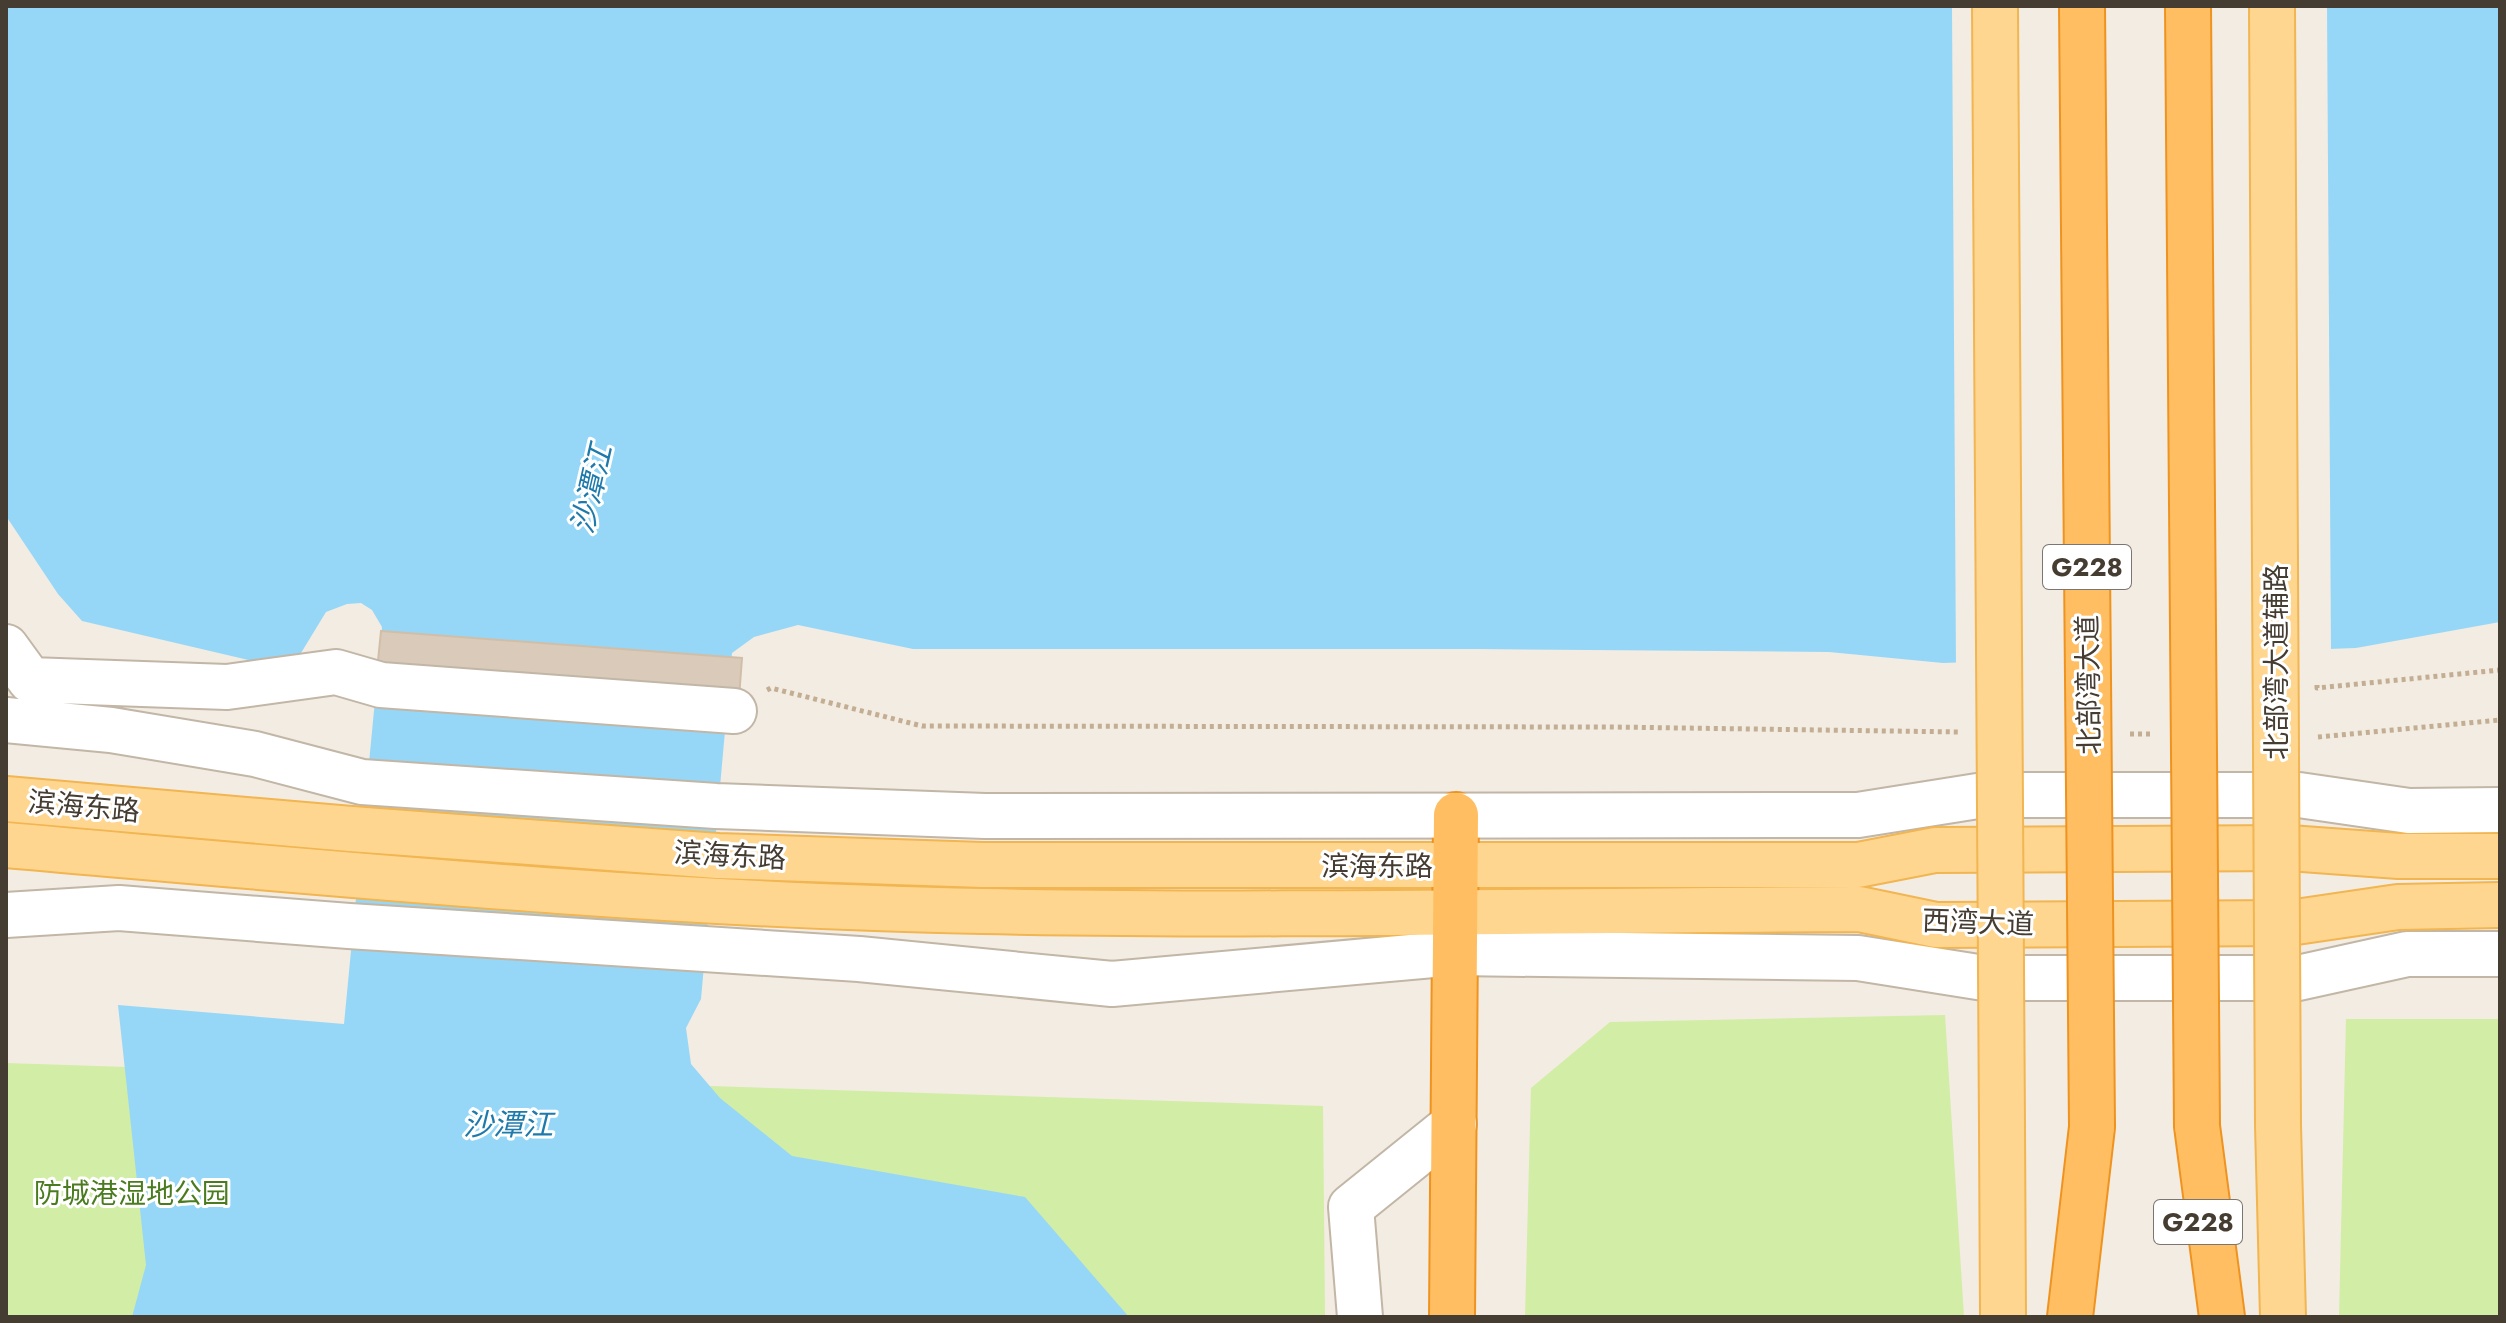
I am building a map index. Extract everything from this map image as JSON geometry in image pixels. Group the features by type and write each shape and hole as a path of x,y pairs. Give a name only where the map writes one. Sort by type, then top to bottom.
{"highway":[{"name":"北部湾大道","path":"2082,6 2094,1317"},
{"name":"G228","path":"2188,6 2199,1317"},
{"path":"1452,1317 1456,815"},
{"path":"2197,1126 2222,1317"},
{"path":"2070,1317 2092,1127"}],"main road":[{"path":"1995,6 2003,1317"},
{"name":"北部湾大道辅路","path":"2272,6 2278,1125 2283,1317"},
{"name":"滨海东路","path":"6,799 718,856 983,865 1455,866"},
{"name":"滨海东路","path":"6,845 347,875 715,902 1455,932"},
{"path":"1455,866 1858,865 1935,850 2289,848 2399,856 2500,856"},
{"name":"西湾大道","path":"1455,932 1859,909 1936,925 2289,923 2398,907 2500,905"}],"street":[{"path":"6,647 30,680 227,687 336,672 381,685 734,711"},
{"path":"227,687 255,754"},
{"path":"6,720 111,730 255,754 362,782 716,806 985,816 1858,815 1984,795 2299,795 2409,811 2500,810"},
{"path":"6,915 119,908 859,959 1112,984 1455,932 1858,958 1984,978 2298,978 2407,954 2500,954"},
{"path":"1360,1317 1351,1207 1454,1124"}],"path":[{"path":"2317,688 2500,670"},
{"path":"734,711 771,688 922,726 1612,727 1972,732"},
{"path":"2317,737 2500,720"},
{"path":"2129,734 2160,735"}],"green space":[{"path":"1945,1015 1964,1317 1525,1317 1531,1088 1610,1022"},
{"path":"2346,1019 2500,1019 2500,1317 2339,1317"},
{"name":"防城港湿地公园","path":"6,1063 1323,1106 1325,1317 6,1317"}],"water":[{"name":"沙潭江","path":"6,6 2500,6 2500,622 2356,648 1943,663 1829,652 913,649 798,625 754,637 732,653 701,999 686,1028 691,1064 720,1098 792,1156 1025,1197 1129,1317 132,1317 146,1265 118,1005 344,1024 382,627 372,610 361,603 347,604 326,612 301,653 257,662 82,621 58,594 6,516"}],"pier":[{"path":"1952,6 2327,6 2331,653 1956,667"}],"building":[{"path":"381,631 742,658 739,698 377,671"}]}
